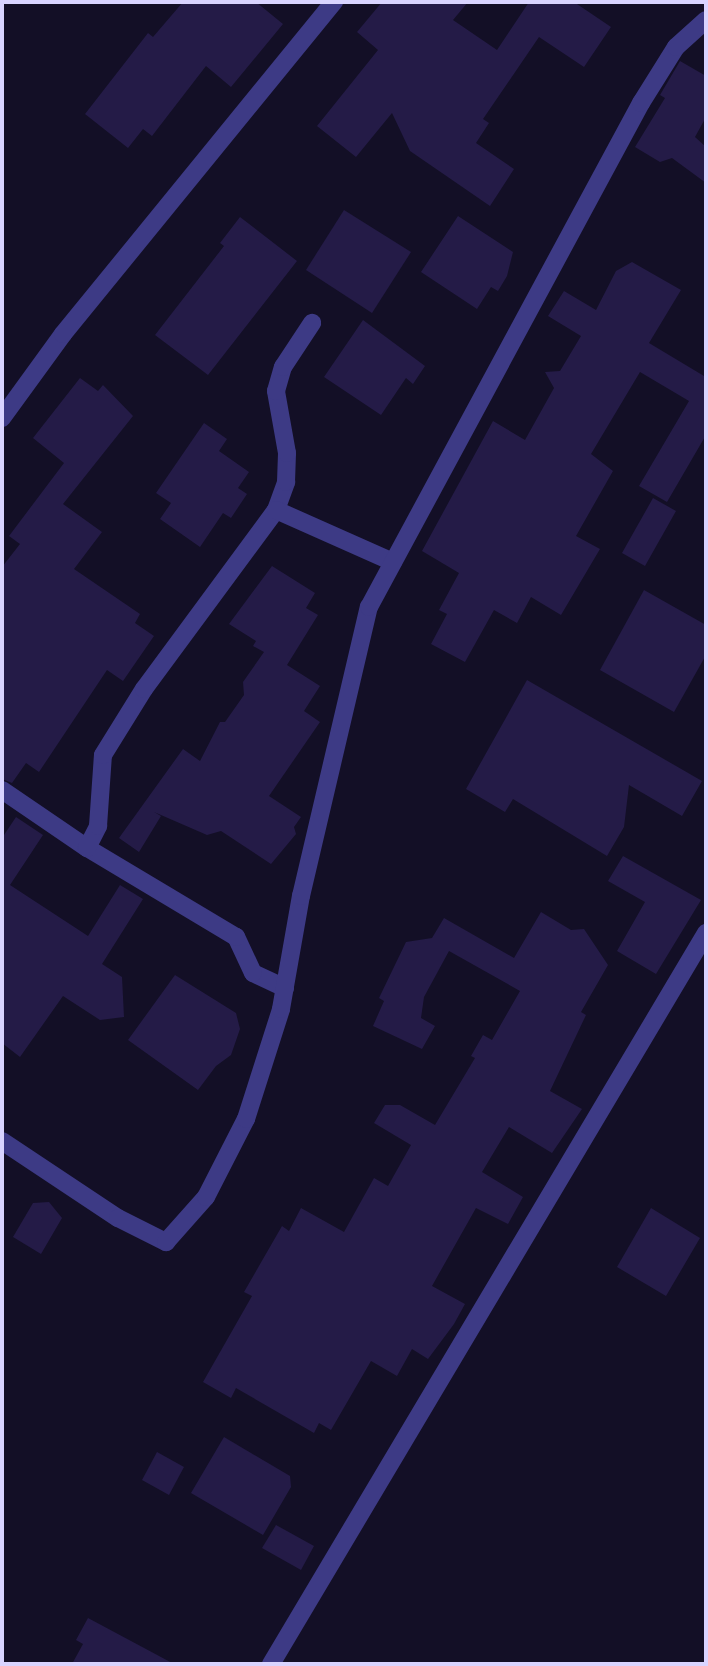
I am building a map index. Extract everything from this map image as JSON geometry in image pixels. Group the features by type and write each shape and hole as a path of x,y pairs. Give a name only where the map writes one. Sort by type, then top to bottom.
{"street":[{"path":"2,418 63,334 334,2"},
{"path":"2,1141 118,1218 166,1242 206,1197 246,1119 285,988 301,896 369,607 641,103 676,47 706,20"},
{"path":"87,848 98,826 103,755 276,510 286,482 287,453 276,391 283,367 312,323"},
{"path":"276,510 393,562"},
{"path":"2,790 87,848 226,930 236,937 253,972 285,988"},
{"path":"271,1664 706,933"}],"building":[{"path":"183,2 256,2 283,24 231,87 206,66 152,136 143,129 128,148 85,114 148,33 153,37"},
{"path":"382,2 468,2 453,20 497,50 529,2 574,2 611,27 584,67 539,37 483,119 489,123 476,143 514,169 490,206 410,151 392,113 356,157 317,126 378,50 357,32"},
{"path":"680,61 706,76 706,117 695,137 706,147 706,183 672,158 660,162 635,147 665,98 660,95"},
{"path":"344,210 411,252 372,313 306,270"},
{"path":"458,216 513,252 507,276 498,291 491,287 477,309 421,272"},
{"path":"240,217 297,261 208,375 155,335 224,246 220,243"},
{"path":"632,262 681,290 649,343 704,376 706,371 706,435 667,502 639,486 689,401 640,372 591,454 613,471 576,536 600,549 561,615 531,597 517,623 494,610 465,662 431,644 447,614 439,610 459,573 422,551 493,421 525,440 554,388 545,372 560,371 581,336 548,316 564,291 596,310 616,271"},
{"path":"363,320 425,366 413,384 406,378 381,415 324,377"},
{"path":"80,378 98,391 103,385 133,416 63,504 102,532 74,569 140,614 135,623 154,636 123,681 107,670 39,772 26,763 12,783 2,779 2,567 20,544 9,536 64,463 33,438"},
{"path":"204,423 227,439 219,451 249,472 238,488 247,494 231,518 223,513 200,547 160,519 171,503 156,493"},
{"path":"653,498 676,511 645,566 622,553"},
{"path":"272,566 315,593 306,608 318,615 287,665 320,686 304,711 320,722 269,796 301,817 294,827 296,834 271,864 221,831 207,835 154,812 161,816 139,852 119,838 183,749 200,761 220,722 225,722 244,695 243,682 264,652 253,646 256,641 229,624"},
{"path":"644,590 706,625 706,655 674,712 600,670"},
{"path":"527,680 702,781 682,816 629,785 624,827 607,856 513,799 505,812 466,789"},
{"path":"16,817 43,835 10,885 88,936 120,885 143,899 102,964 122,977 124,1017 100,1020 63,996 20,1057 2,1043 2,838"},
{"path":"623,856 701,900 656,974 617,951 645,902 608,881"},
{"path":"541,912 571,930 584,929 608,965 581,1012 586,1015 550,1091 582,1109 552,1153 509,1127 482,1172 523,1197 508,1224 476,1208 432,1286 465,1304 454,1324 428,1359 412,1349 397,1376 371,1361 331,1430 319,1423 314,1433 236,1388 231,1398 203,1382 252,1296 244,1292 282,1226 289,1231 301,1208 344,1232 374,1178 388,1186 411,1145 374,1123 385,1105 400,1105 435,1125 475,1058 471,1056 483,1035 492,1040 520,991 449,951 424,997 421,1018 435,1026 422,1049 373,1026 384,1001 379,998 406,942 432,938 444,918 514,958"},
{"path":"175,975 236,1013 240,1029 231,1055 216,1066 198,1090 128,1040"},
{"path":"49,1202 62,1218 41,1254 13,1237 33,1203"},
{"path":"651,1208 700,1238 666,1296 617,1267"},
{"path":"224,1437 290,1476 291,1487 263,1535 191,1493"},
{"path":"157,1452 184,1467 169,1495 142,1480"},
{"path":"276,1525 314,1546 301,1570 262,1548"},
{"path":"88,1618 174,1664 72,1664 83,1644 76,1640"}]}
